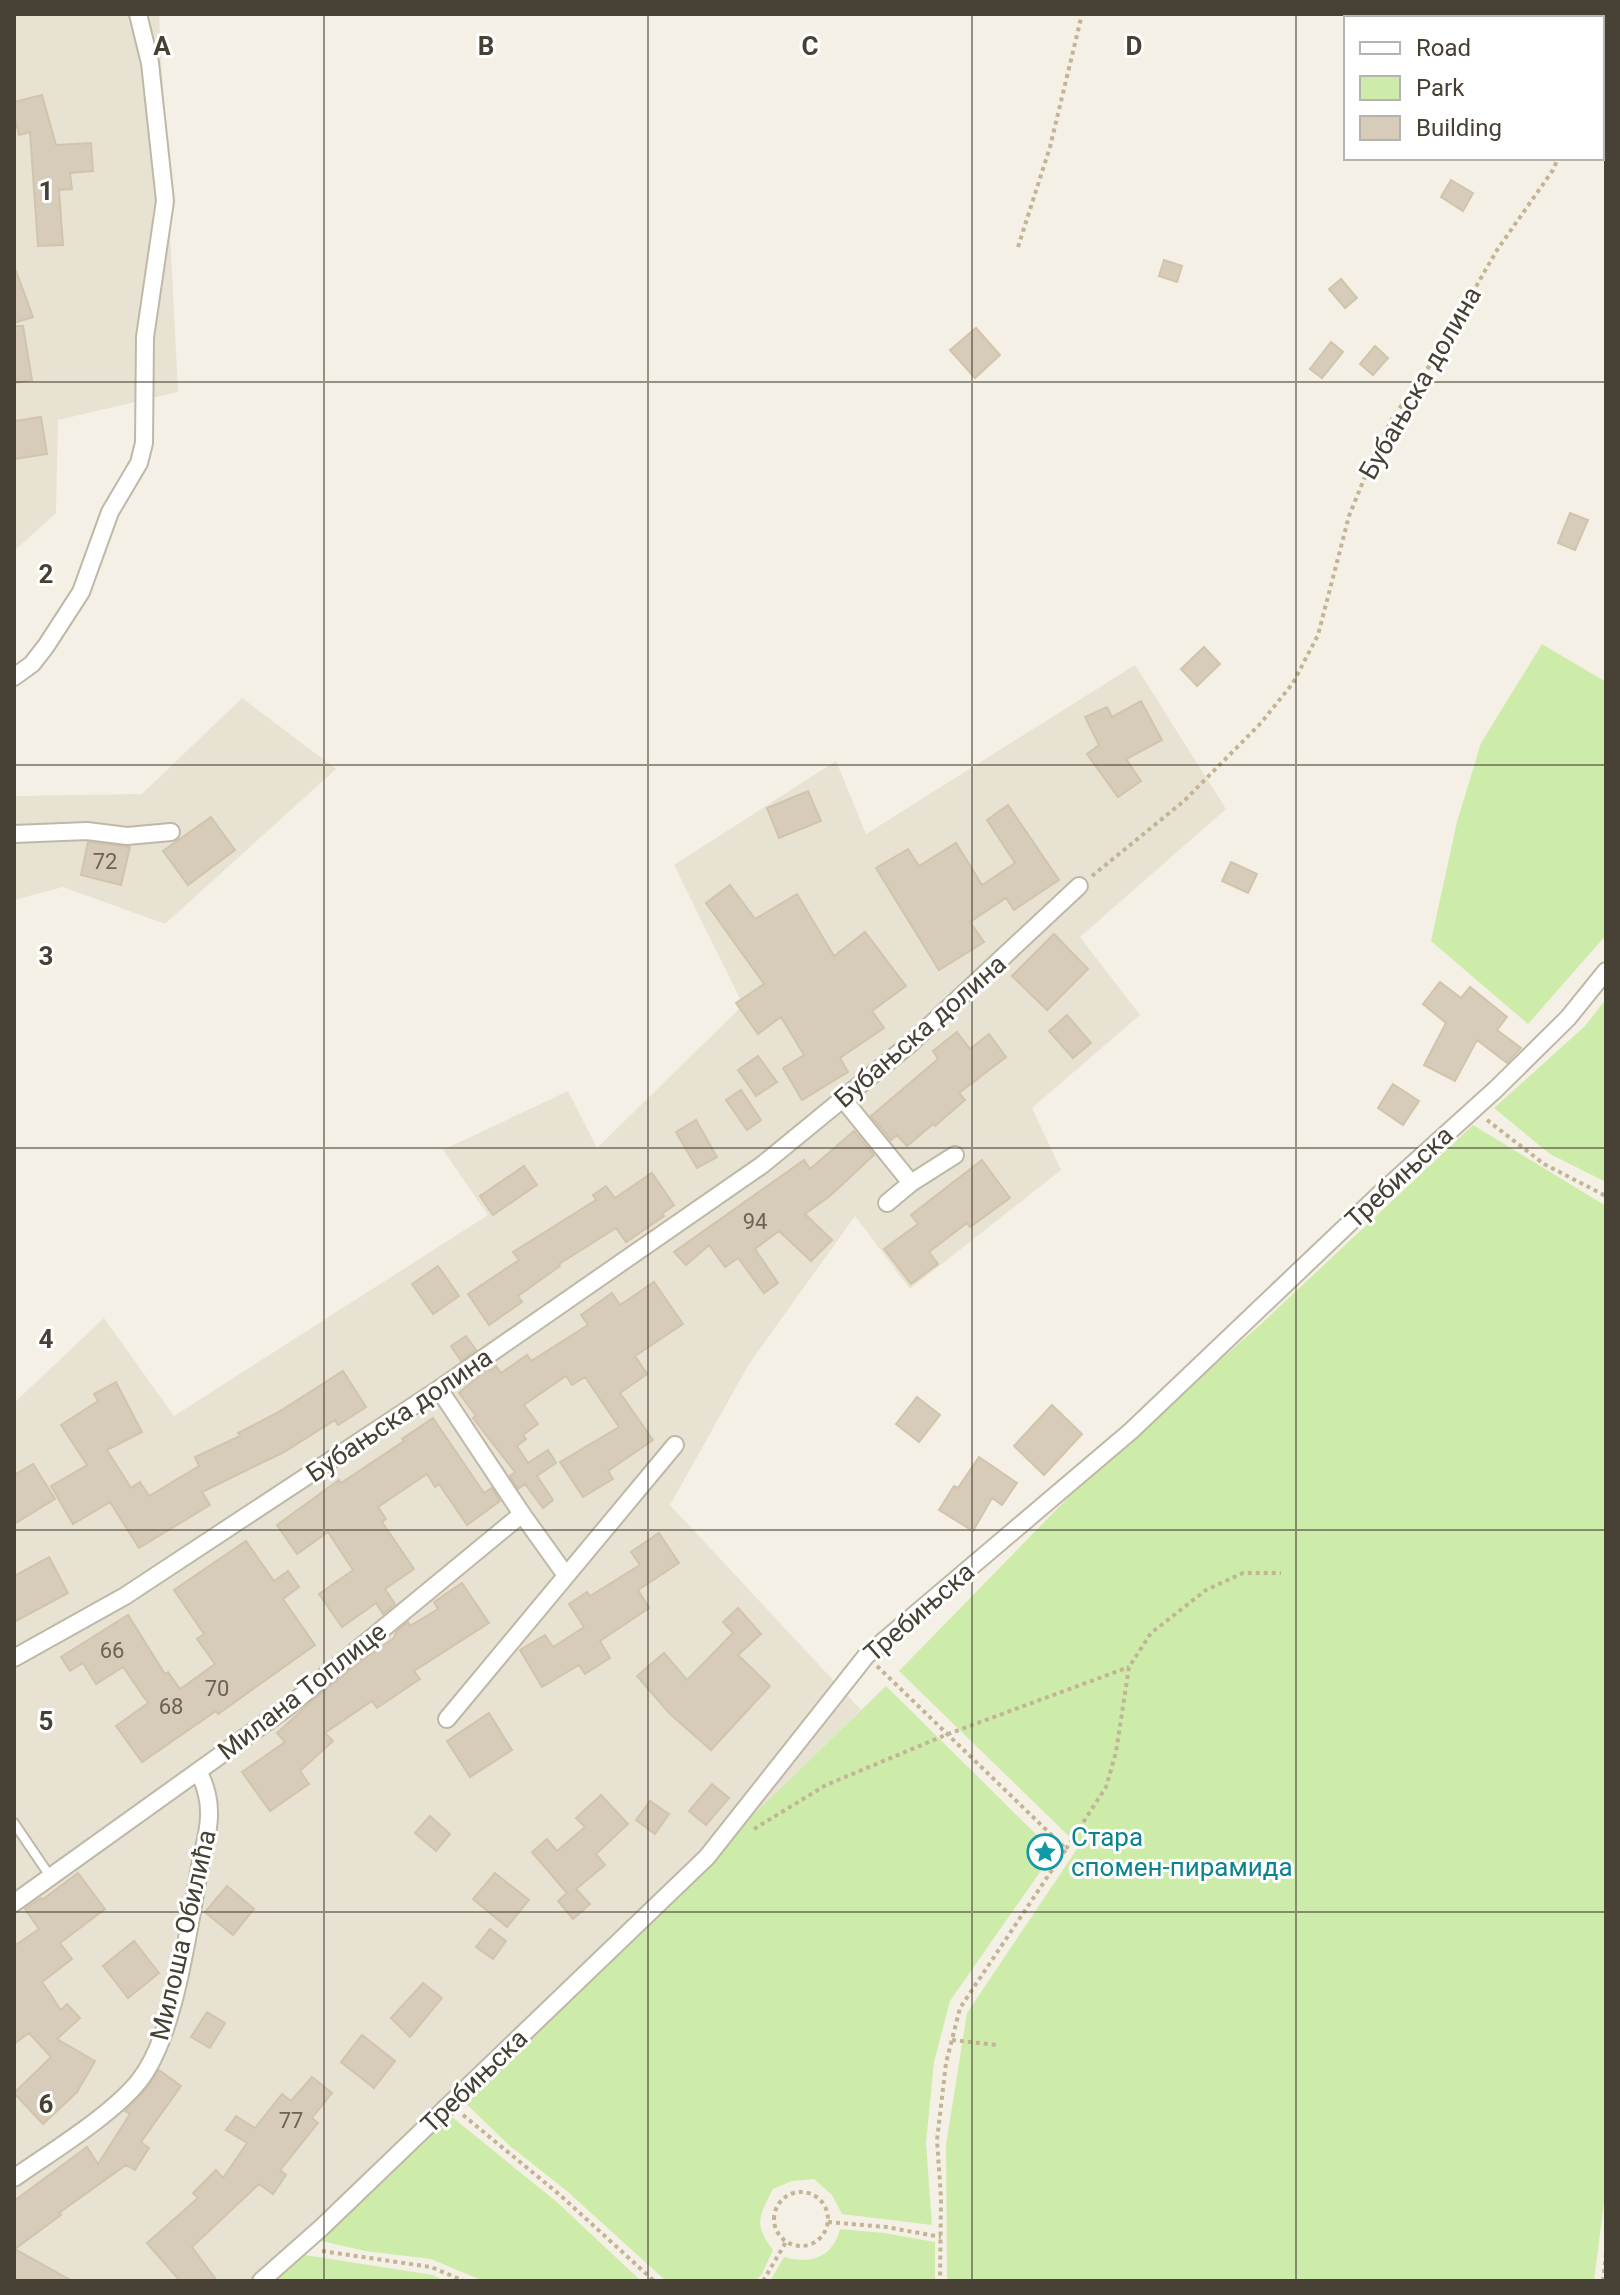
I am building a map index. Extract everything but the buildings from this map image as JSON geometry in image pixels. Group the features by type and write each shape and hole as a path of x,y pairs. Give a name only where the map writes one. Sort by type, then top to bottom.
{"street":[{"path":"14,677 32,664 81,592 110,512 139,463 144,443 145,337 165,201 152,78 138,14"},
{"path":"14,834 70,831 127,836 171,832"},
{"name":"Бубањска долина","path":"14,1658 125,1596 439,1389 762,1165 940,1017 1079,886"},
{"name":"Требињска","path":"261,2281 707,1857 866,1656 1131,1431 1568,1018 1606,971"},
{"path":"843,1099 911,1183"},
{"path":"887,1203 911,1183 955,1155"},
{"path":"439,1389 565,1574"},
{"path":"447,1719 675,1445"},
{"name":"Милана Топлице","path":"14,1903 289,1706 522,1514"},
{"name":"Милоша Обилића","path":"14,2178 120,2101 140,2080 160,2045 184,1949 210,1814 198,1771"}],"lane":[{"path":"14,1823 50,1876"}],"path":[{"path":"1018,247 1050,147 1082,14"},
{"name":"Бубањска долина","path":"1079,886 1184,801 1261,723 1293,683 1318,635 1349,516 1375,452 1412,388 1435,358 1497,250 1557,160"},
{"path":"1474,1109 1544,1164 1606,1196"},
{"path":"940,2281 937,2140 946,2063 960,2008 1106,1787 1116,1752 1129,1667 1151,1633 1206,1590 1243,1573 1281,1573"},
{"path":"866,1656 1066,1849"},
{"path":"747,1833 826,1785 948,1734 1129,1667"},
{"path":"952,2040 997,2045"},
{"path":"450,2104 560,2195 654,2281"},
{"path":"798,2193 813,2195 825,2208 827,2222 824,2233 811,2244 803,2246 786,2242 774,2219 780,2203 798,2193"},
{"path":"827,2222 886,2227 941,2237"},
{"path":"763,2281 786,2242"},
{"path":"299,2247 431,2267 464,2281"},
{"path":"1603,2281 1606,2253"}],"shaded area":[{"path":"14,14 159,14 178,392 58,420 56,513 14,551"},
{"path":"1135,665 1226,809 1080,937 1140,1015 1032,1108 1061,1170 910,1289 855,1216 749,1364 670,1505 861,1710 634,1932 261,2281 14,2281 14,1403 104,1318 174,1416 488,1215 443,1150 568,1091 597,1148 743,1005 674,865 836,761 866,834"},
{"path":"242,698 336,769 165,924 63,887 14,900 14,796 142,794"}],"green space":[{"path":"1542,644 1606,682 1606,935 1528,1024 1431,941 1457,822 1481,743"},
{"path":"1606,999 1606,1182 1550,1154 1494,1108 1585,1026"},
{"path":"1473,1125 1606,1206 1606,2186 1594,2281 947,2281 946,2145 967,2013 1079,1846 899,1671 1094,1471 1261,1324"},
{"path":"886,1686 1054,1852 950,2001 934,2062 926,2143 932,2225 842,2214 832,2195 814,2179 792,2181 773,2189 762,2213 763,2233 773,2250 756,2281 666,2281 568,2192 510,2146 461,2099"},
{"path":"446,2112 558,2203 641,2281 483,2281 431,2259 365,2251 308,2238"},
{"path":"840,2229 935,2242 935,2280 770,2281 784,2257 803,2260 820,2256 832,2246"},
{"path":"292,2253 433,2275 445,2281 261,2281"}],"place":[{"name":"Стара спомен-пирамида","path":"1045,1852"}]}
